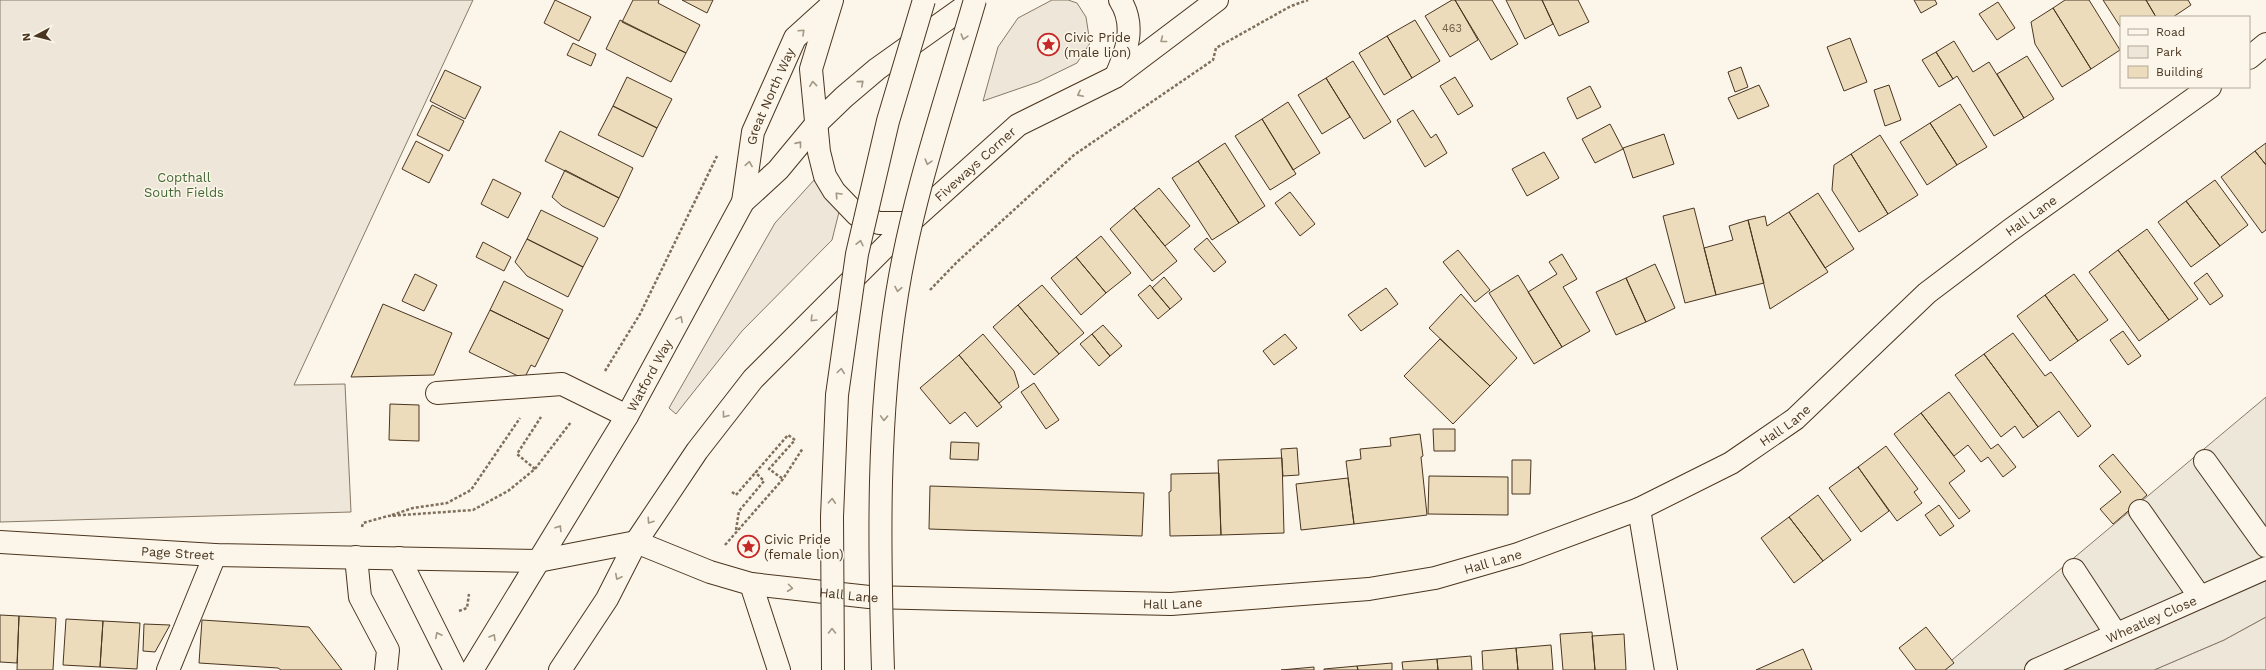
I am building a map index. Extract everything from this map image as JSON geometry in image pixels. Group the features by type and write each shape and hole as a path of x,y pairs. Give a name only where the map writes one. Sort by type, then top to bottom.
{"main road":[{"path":"833,670 832,517 837,395 857,254 888,121 924,0"},
{"path":"883,670 879,549 885,403 897,295 914,210 974,0"},
{"name":"Watford Way","path":"472,670 627,416 743,202 778,170 817,123 844,97 877,69 974,0"},
{"path":"1115,77 1127,52 1129,32 1123,6 1120,0"},
{"path":"1115,77 1217,0"},
{"name":"Great North Way","path":"817,123 811,69 830,4"},
{"name":"Great North Way","path":"743,202 753,132 795,38 830,4"},
{"path":"2250,57 2266,44"},
{"name":"Fiveways Corner","path":"909,223 1018,125 1115,77"},
{"name":"Hall Lane","path":"636,542 710,572 751,584 869,597 1171,604 1369,589 1435,578 1518,554 1639,509 1731,463 1795,419 1927,293 2009,231 2209,88"},
{"path":"817,123 819,152 825,176 834,191 857,215 879,223 909,223"},
{"path":"560,670 607,599 636,542 697,451 753,379 909,223"},
{"path":"437,393 562,384 627,416"},
{"path":"2205,461 2266,546"},
{"path":"1639,509 1666,670"},
{"path":"2140,512 2200,597"},
{"name":"Page Street","path":"0,542 215,555 538,561 636,542"},
{"path":"168,670 215,555"},
{"path":"356,557 360,597 388,650 386,670"},
{"path":"399,558 455,670"},
{"name":"Wheatley Close","path":"2036,670 2266,568"},
{"path":"2074,570 2116,634"},
{"path":"751,584 779,670"}],"path":[{"path":"926,295 957,262 1074,155 1213,60 1216,48 1291,6 1308,0"},
{"path":"388,516 473,510 508,491 535,469 561,437 589,397 640,314 720,150"},
{"path":"356,557 363,523 413,508 447,503 471,490 524,411"},
{"path":"535,469 517,454 544,413"},
{"path":"732,492 736,495 788,435 795,440 769,469 784,479"},
{"path":"722,548 736,530 784,479 805,446"},
{"path":"736,530 739,511 764,481 755,472"},
{"path":"473,510 474,516"},
{"path":"457,612 467,608 469,594"}],"green space":[{"name":"Copthall South Fields","path":"0,0 473,0 294,385 345,384 351,512 0,522"},
{"path":"1052,0 1068,0 1077,3 1086,17 1090,43 1077,63 1038,82 983,101 998,47 1018,18"},
{"path":"815,179 839,212 832,240 742,331 676,414 669,408 775,223"},
{"path":"2266,617 2266,670 2154,670 2224,640"}],"shaded area":[{"path":"2266,397 2266,617 2224,640 2154,670 1940,670"}],"building":[{"path":"555,0 591,17 579,41 544,23"},
{"path":"633,0 659,0 658,3 700,25 686,53 622,22"},
{"path":"682,0 713,0 707,13"},
{"path":"1452,0 1455,0 1478,40 1450,57 1425,16"},
{"path":"1455,0 1492,0 1518,44 1491,60"},
{"path":"1506,0 1542,0 1553,24 1525,39"},
{"path":"1542,0 1578,0 1589,22 1559,36"},
{"path":"1914,0 1935,0 1937,4 1921,13"},
{"path":"2065,0 2089,0 2120,50 2091,69 2053,8"},
{"path":"2103,0 2146,0 2155,16 2120,16 2120,26"},
{"path":"2146,0 2188,0 2191,5 2174,16 2155,16"},
{"path":"1998,2 2015,28 1997,40 1979,14"},
{"path":"2053,8 2091,69 2062,87 2035,44 2031,22"},
{"path":"620,20 686,53 671,82 606,49"},
{"path":"1415,20 1440,61 1412,78 1387,36"},
{"path":"1387,36 1412,78 1384,95 1359,53"},
{"path":"1850,38 1867,82 1844,91 1827,47"},
{"path":"1954,41 1973,72 1989,62 2024,118 1994,136 1957,76 1953,79 1936,52"},
{"path":"573,43 596,54 591,66 567,55"},
{"path":"1936,52 1953,79 1939,87 1922,60"},
{"path":"2027,56 2054,99 2024,118 1997,74"},
{"path":"1353,61 1391,122 1364,139 1326,78"},
{"path":"1741,67 1748,87 1735,92 1728,72"},
{"path":"445,70 481,87 465,119 430,101"},
{"path":"627,77 672,99 657,128 613,106"},
{"path":"1455,77 1473,106 1458,115 1440,86"},
{"path":"1326,78 1350,117 1322,134 1298,95"},
{"path":"1759,85 1769,106 1738,119 1728,98"},
{"path":"1889,85 1901,120 1885,126 1874,90"},
{"path":"1590,86 1601,107 1577,119 1567,98"},
{"path":"1288,102 1320,153 1293,170 1262,119"},
{"path":"1960,104 1987,147 1957,165 1930,123"},
{"path":"432,105 464,121 449,151 417,135"},
{"path":"613,106 657,128 643,157 598,135"},
{"path":"1413,110 1431,138 1436,134 1447,153 1425,167 1397,120"},
{"path":"1262,119 1296,174 1270,190 1235,136"},
{"path":"1930,123 1957,165 1927,185 1900,142"},
{"path":"1610,124 1623,149 1595,163 1582,139"},
{"path":"560,131 633,168 619,198 545,161"},
{"path":"1664,134 1674,164 1633,178 1623,148"},
{"path":"1880,135 1918,195 1888,214 1851,154"},
{"path":"416,141 443,155 429,183 402,169"},
{"path":"1225,143 1265,206 1239,223 1198,161"},
{"path":"2266,143 2266,165 2255,151"},
{"path":"2255,151 2266,165 2266,230 2262,233 2221,177"},
{"path":"1544,152 1559,178 1527,196 1512,169"},
{"path":"1851,154 1888,214 1859,232 1832,190 1834,165"},
{"path":"1198,161 1239,223 1212,240 1172,178"},
{"path":"565,170 619,198 604,227 562,206 552,197"},
{"path":"493,179 521,193 508,218 481,204"},
{"path":"2215,180 2248,225 2220,246 2186,201"},
{"path":"1159,188 1190,226 1165,246 1134,208"},
{"path":"1290,192 1315,224 1300,236 1275,203"},
{"path":"1818,193 1854,249 1825,268 1789,212"},
{"path":"2186,201 2220,246 2191,267 2158,222"},
{"path":"1134,208 1177,261 1152,281 1110,229"},
{"path":"1694,208 1716,295 1685,303 1663,216"},
{"path":"541,210 598,238 583,267 527,239"},
{"path":"1789,212 1828,272 1770,309 1748,220 1765,216 1767,226"},
{"path":"1748,220 1764,283 1716,295 1704,248 1733,240 1729,226"},
{"path":"2147,229 2198,299 2169,320 2118,250"},
{"path":"1101,236 1131,273 1106,293 1076,257"},
{"path":"1207,238 1226,262 1214,272 1194,249"},
{"path":"527,239 583,267 568,297 527,276 515,262"},
{"path":"483,242 511,257 504,271 476,257"},
{"path":"1458,250 1490,290 1475,302 1443,262"},
{"path":"2118,250 2169,320 2139,341 2089,272"},
{"path":"1562,254 1577,279 1563,287 1590,331 1562,347 1528,292 1557,274 1549,262"},
{"path":"1076,257 1106,293 1081,315 1051,278"},
{"path":"1655,264 1675,308 1646,322 1626,278"},
{"path":"2207,273 2223,296 2210,305 2194,283"},
{"path":"415,274 437,285 424,311 402,301"},
{"path":"2074,274 2108,320 2078,341 2045,295"},
{"path":"1518,275 1562,347 1534,364 1489,293"},
{"path":"1164,277 1182,299 1170,309 1152,288"},
{"path":"1626,278 1646,322 1616,335 1596,292"},
{"path":"504,281 563,310 549,339 490,310"},
{"path":"1042,285 1084,333 1059,354 1018,305"},
{"path":"1150,285 1170,309 1158,319 1138,295"},
{"path":"1386,288 1398,304 1361,331 1348,315"},
{"path":"1461,294 1517,358 1490,386 1429,328"},
{"path":"2045,295 2078,341 2050,361 2017,316"},
{"path":"383,304 452,333 434,375 351,377"},
{"path":"1018,305 1059,354 1034,375 993,327"},
{"path":"490,310 549,339 535,367 531,365 524,379 469,352"},
{"path":"1103,325 1122,346 1110,356 1092,334"},
{"path":"2123,331 2141,356 2128,365 2110,340"},
{"path":"2013,333 2045,376 2051,372 2091,426 2078,437 2059,411 2038,427 1984,354"},
{"path":"983,334 1014,371 1019,387 999,403 959,355"},
{"path":"1092,334 1110,356 1099,366 1080,344"},
{"path":"1285,334 1297,348 1274,365 1263,351"},
{"path":"1440,339 1490,386 1453,424 1404,376"},
{"path":"1984,354 2038,427 2023,438 2015,426 2001,437 1955,375"},
{"path":"959,355 1002,407 977,427 965,412 950,424 920,388"},
{"path":"1034,383 1059,420 1046,429 1021,392"},
{"path":"1949,392 1991,449 1998,444 2016,467 2003,477 1988,457 1981,462 1968,445 1954,456 1921,413"},
{"path":"390,404 419,405 419,441 389,440"},
{"path":"1921,413 1965,471 1949,483 1970,511 1959,519 1894,434"},
{"path":"1433,429 1455,429 1455,451 1434,451"},
{"path":"1420,434 1427,515 1354,524 1346,461 1361,459 1360,449 1391,446 1390,438"},
{"path":"951,442 979,443 978,460 950,459"},
{"path":"1886,446 1918,489 1914,492 1922,503 1897,521 1858,467"},
{"path":"1297,448 1299,475 1283,476 1281,449"},
{"path":"2113,454 2147,495 2113,524 2100,509 2121,492 2099,466"},
{"path":"1282,458 1284,533 1221,535 1218,460"},
{"path":"1512,460 1531,460 1530,494 1512,494"},
{"path":"1858,467 1889,511 1861,532 1829,488"},
{"path":"1219,473 1221,535 1170,536 1169,492 1171,491 1171,474"},
{"path":"1429,476 1508,477 1508,515 1428,514"},
{"path":"1348,478 1354,524 1301,530 1296,484"},
{"path":"930,486 1144,493 1142,536 929,529"},
{"path":"1818,495 1851,540 1823,561 1789,517"},
{"path":"1939,505 1954,526 1940,536 1925,515"},
{"path":"1789,517 1823,561 1794,583 1761,538"},
{"path":"0,615 19,616 17,663 0,662"},
{"path":"19,616 56,618 53,670 17,670"},
{"path":"66,619 103,621 100,667 63,665"},
{"path":"202,620 309,627 342,670 281,670 278,668 199,663"},
{"path":"103,621 140,623 137,669 100,667"},
{"path":"144,624 170,625 155,652 143,651"},
{"path":"1926,627 1954,663 1945,670 1916,670 1899,648"},
{"path":"1592,632 1595,670 1563,670 1560,634"},
{"path":"1624,634 1626,670 1595,670 1592,636"},
{"path":"1551,645 1553,670 1518,670 1516,648"},
{"path":"1516,648 1518,670 1483,670 1482,651"},
{"path":"1803,649 1812,670 1756,670"},
{"path":"1471,656 1472,670 1438,670 1437,659"},
{"path":"1437,659 1438,670 1403,670 1402,662"},
{"path":"1392,663 1392,670 1358,670 1357,666"},
{"path":"1357,666 1358,670 1324,670 1324,669"},
{"path":"1314,667 1314,670 1281,670"}],"place":[{"name":"Civic Pride (male lion)","path":"1048,44"},
{"name":"Civic Pride (female lion)","path":"749,546"}]}
